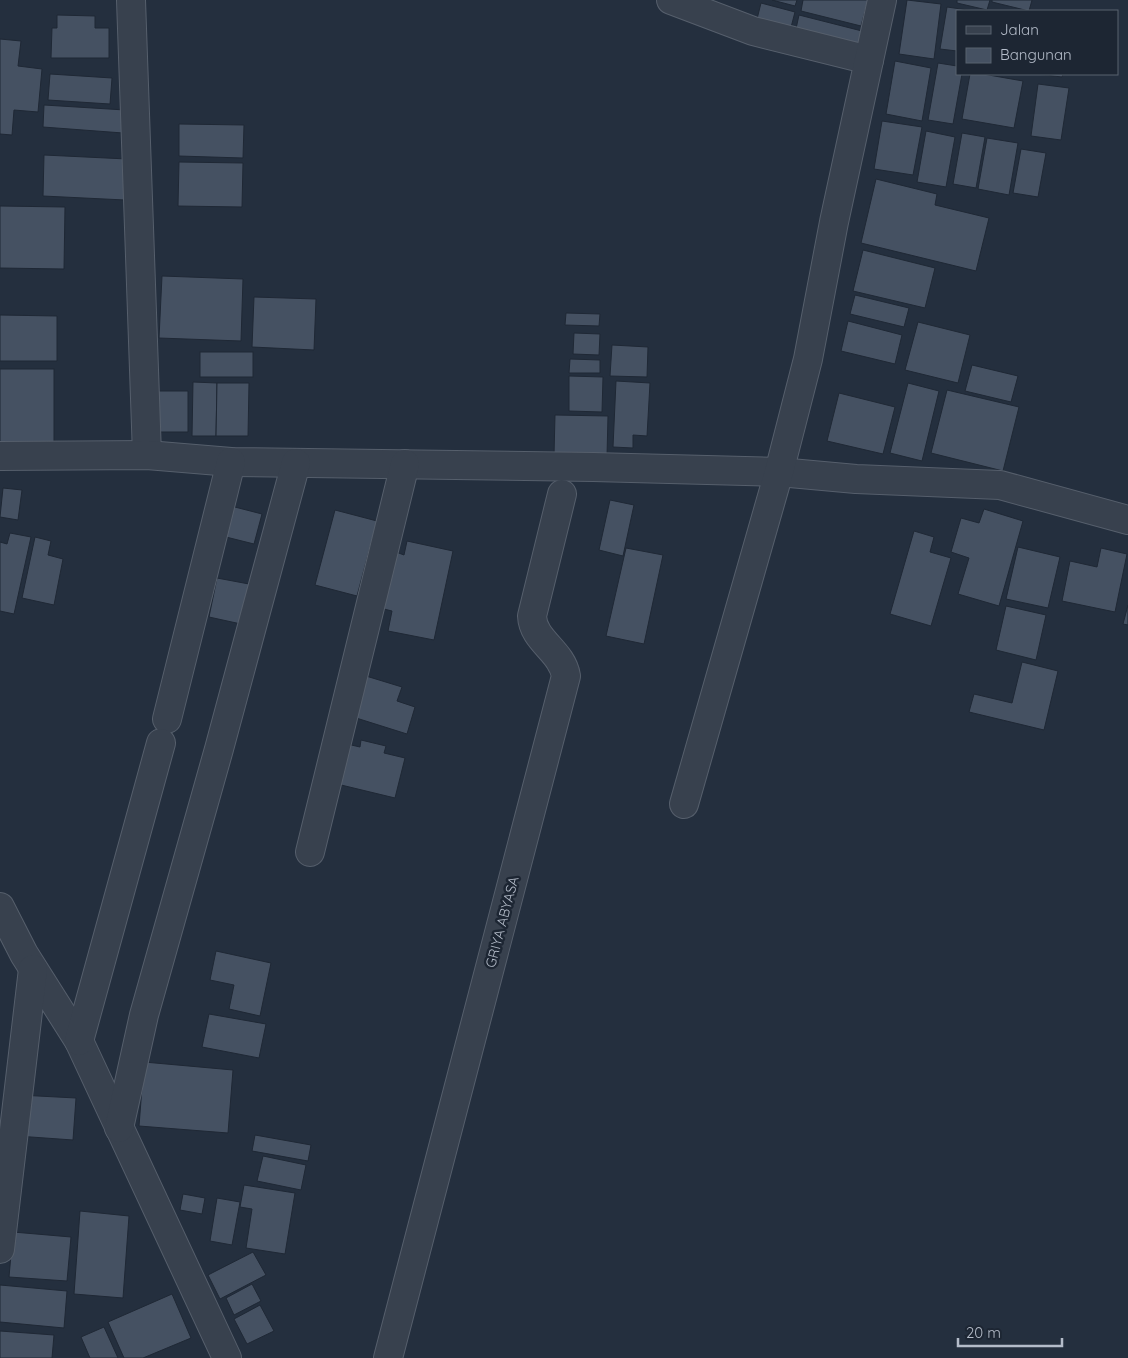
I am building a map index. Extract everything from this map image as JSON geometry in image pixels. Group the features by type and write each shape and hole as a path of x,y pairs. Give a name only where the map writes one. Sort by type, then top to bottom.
{"street":[{"path":"131,0 147,455"},
{"path":"671,0 753,31 869,60"},
{"path":"684,804 779,472 808,360 882,0"},
{"path":"0,456 147,455 231,462 779,472 856,479 1000,485 1128,520"},
{"path":"80,1041 164,731 231,462"},
{"path":"119,1128 144,1015 219,749 296,463"},
{"path":"310,852 405,464"},
{"name":"GRIYA ABYASA","path":"388,1358 566,676 565,668 560,660 541,639 532,623 532,616 562,494"},
{"path":"0,907 19,959 80,1041 227,1358"},
{"path":"0,1249 19,959"}],"building":[{"path":"772,0 797,0 795,6"},
{"path":"803,0 868,0 861,26 801,11"},
{"path":"907,0 941,4 934,59 899,54"},
{"path":"957,0 990,0 987,10 957,3"},
{"path":"992,0 1032,0 1029,10 992,2"},
{"path":"761,3 795,12 789,35 755,27"},
{"path":"947,7 968,10 956,10 956,51 940,49"},
{"path":"57,15 95,16 95,28 109,28 109,58 51,58 52,28 57,28"},
{"path":"799,15 862,31 856,54 794,38"},
{"path":"0,39 21,41 18,66 42,69 38,112 14,110 12,135 0,134"},
{"path":"895,61 931,68 922,121 886,114"},
{"path":"938,63 956,66 956,75 962,75 953,124 928,120"},
{"path":"50,74 112,78 110,104 48,100"},
{"path":"970,75 989,75 1023,81 1014,128 962,119"},
{"path":"1045,75 1063,75 1062,77"},
{"path":"1038,84 1069,88 1061,140 1031,136"},
{"path":"44,105 125,110 123,133 43,127"},
{"path":"882,121 922,127 913,175 874,169"},
{"path":"179,124 244,125 243,158 179,156"},
{"path":"926,131 955,137 946,187 917,182"},
{"path":"962,133 985,137 976,188 953,184"},
{"path":"987,138 1018,143 1009,195 978,189"},
{"path":"1021,149 1046,153 1038,197 1013,193"},
{"path":"44,155 127,159 125,200 43,196"},
{"path":"179,162 243,163 242,207 178,206"},
{"path":"876,179 937,194 935,205 989,218 976,271 861,243"},
{"path":"0,206 65,207 64,269 0,268"},
{"path":"863,250 935,268 925,308 853,291"},
{"path":"162,276 243,279 241,341 159,338"},
{"path":"855,295 909,308 904,327 850,314"},
{"path":"254,297 316,299 314,350 252,347"},
{"path":"566,313 600,314 599,326 565,325"},
{"path":"0,315 57,316 57,361 0,361"},
{"path":"848,321 902,335 895,364 841,351"},
{"path":"918,322 970,335 958,383 905,370"},
{"path":"574,333 600,334 599,355 573,354"},
{"path":"612,345 648,347 647,377 610,376"},
{"path":"200,352 253,352 253,377 200,377"},
{"path":"570,359 600,360 600,373 569,373"},
{"path":"972,365 1018,376 1011,402 965,391"},
{"path":"0,369 54,369 54,442 0,442"},
{"path":"569,376 603,377 602,412 569,411"},
{"path":"616,381 650,383 647,436 633,435 633,448 613,447"},
{"path":"193,382 217,383 216,436 192,436"},
{"path":"217,383 249,383 248,436 216,436"},
{"path":"908,383 939,391 922,461 890,453"},
{"path":"947,390 1019,407 1003,471 931,453"},
{"path":"155,391 188,391 188,432 156,432"},
{"path":"839,393 895,407 883,454 827,441"},
{"path":"555,415 608,416 607,456 554,455"},
{"path":"3,488 22,490 18,520 0,517"},
{"path":"610,500 634,505 623,556 599,550"},
{"path":"231,506 262,514 254,544 222,536"},
{"path":"984,509 1023,521 999,606 958,594 969,558 951,552 961,518 979,523"},
{"path":"335,510 377,521 357,596 315,585"},
{"path":"914,531 934,537 930,552 951,558 931,626 890,614"},
{"path":"10,533 31,537 14,614 0,611 0,542 7,544"},
{"path":"35,537 51,541 48,555 63,559 54,605 22,598"},
{"path":"407,541 453,551 434,640 388,631 392,611 384,609 396,552 404,555"},
{"path":"1018,547 1060,557 1048,608 1006,599"},
{"path":"626,548 663,555 644,644 606,636"},
{"path":"1101,548 1127,554 1115,612 1062,601 1070,561 1097,567"},
{"path":"217,578 249,584 241,624 209,617"},
{"path":"1128,605 1128,625 1123,624"},
{"path":"1006,606 1046,615 1036,660 996,650"},
{"path":"1022,662 1058,671 1044,730 969,712 974,694 1012,703"},
{"path":"366,676 402,687 397,701 415,707 407,734 353,717"},
{"path":"361,740 386,746 384,753 405,758 395,798 337,784 347,744 360,747"},
{"path":"216,951 271,963 260,1016 229,1009 234,985 210,980"},
{"path":"209,1014 266,1024 259,1058 202,1047"},
{"path":"144,1062 233,1070 228,1133 139,1126"},
{"path":"19,1095 76,1098 73,1140 17,1136"},
{"path":"255,1135 311,1145 308,1161 252,1151"},
{"path":"263,1156 306,1165 301,1190 257,1181"},
{"path":"244,1185 295,1193 285,1254 246,1248 252,1209 240,1207"},
{"path":"183,1194 205,1198 202,1214 180,1210"},
{"path":"217,1198 240,1202 232,1245 210,1241"},
{"path":"80,1211 129,1216 123,1298 74,1294"},
{"path":"13,1232 71,1237 67,1281 9,1277"},
{"path":"253,1252 266,1275 220,1299 208,1275"},
{"path":"252,1284 261,1301 234,1315 226,1298"},
{"path":"0,1285 67,1291 64,1328 0,1322"},
{"path":"172,1294 191,1338 143,1358 124,1358 108,1322"},
{"path":"260,1305 274,1331 247,1344 234,1319"},
{"path":"104,1327 118,1358 90,1358 81,1337"},
{"path":"0,1331 54,1335 52,1358 0,1358"}]}
